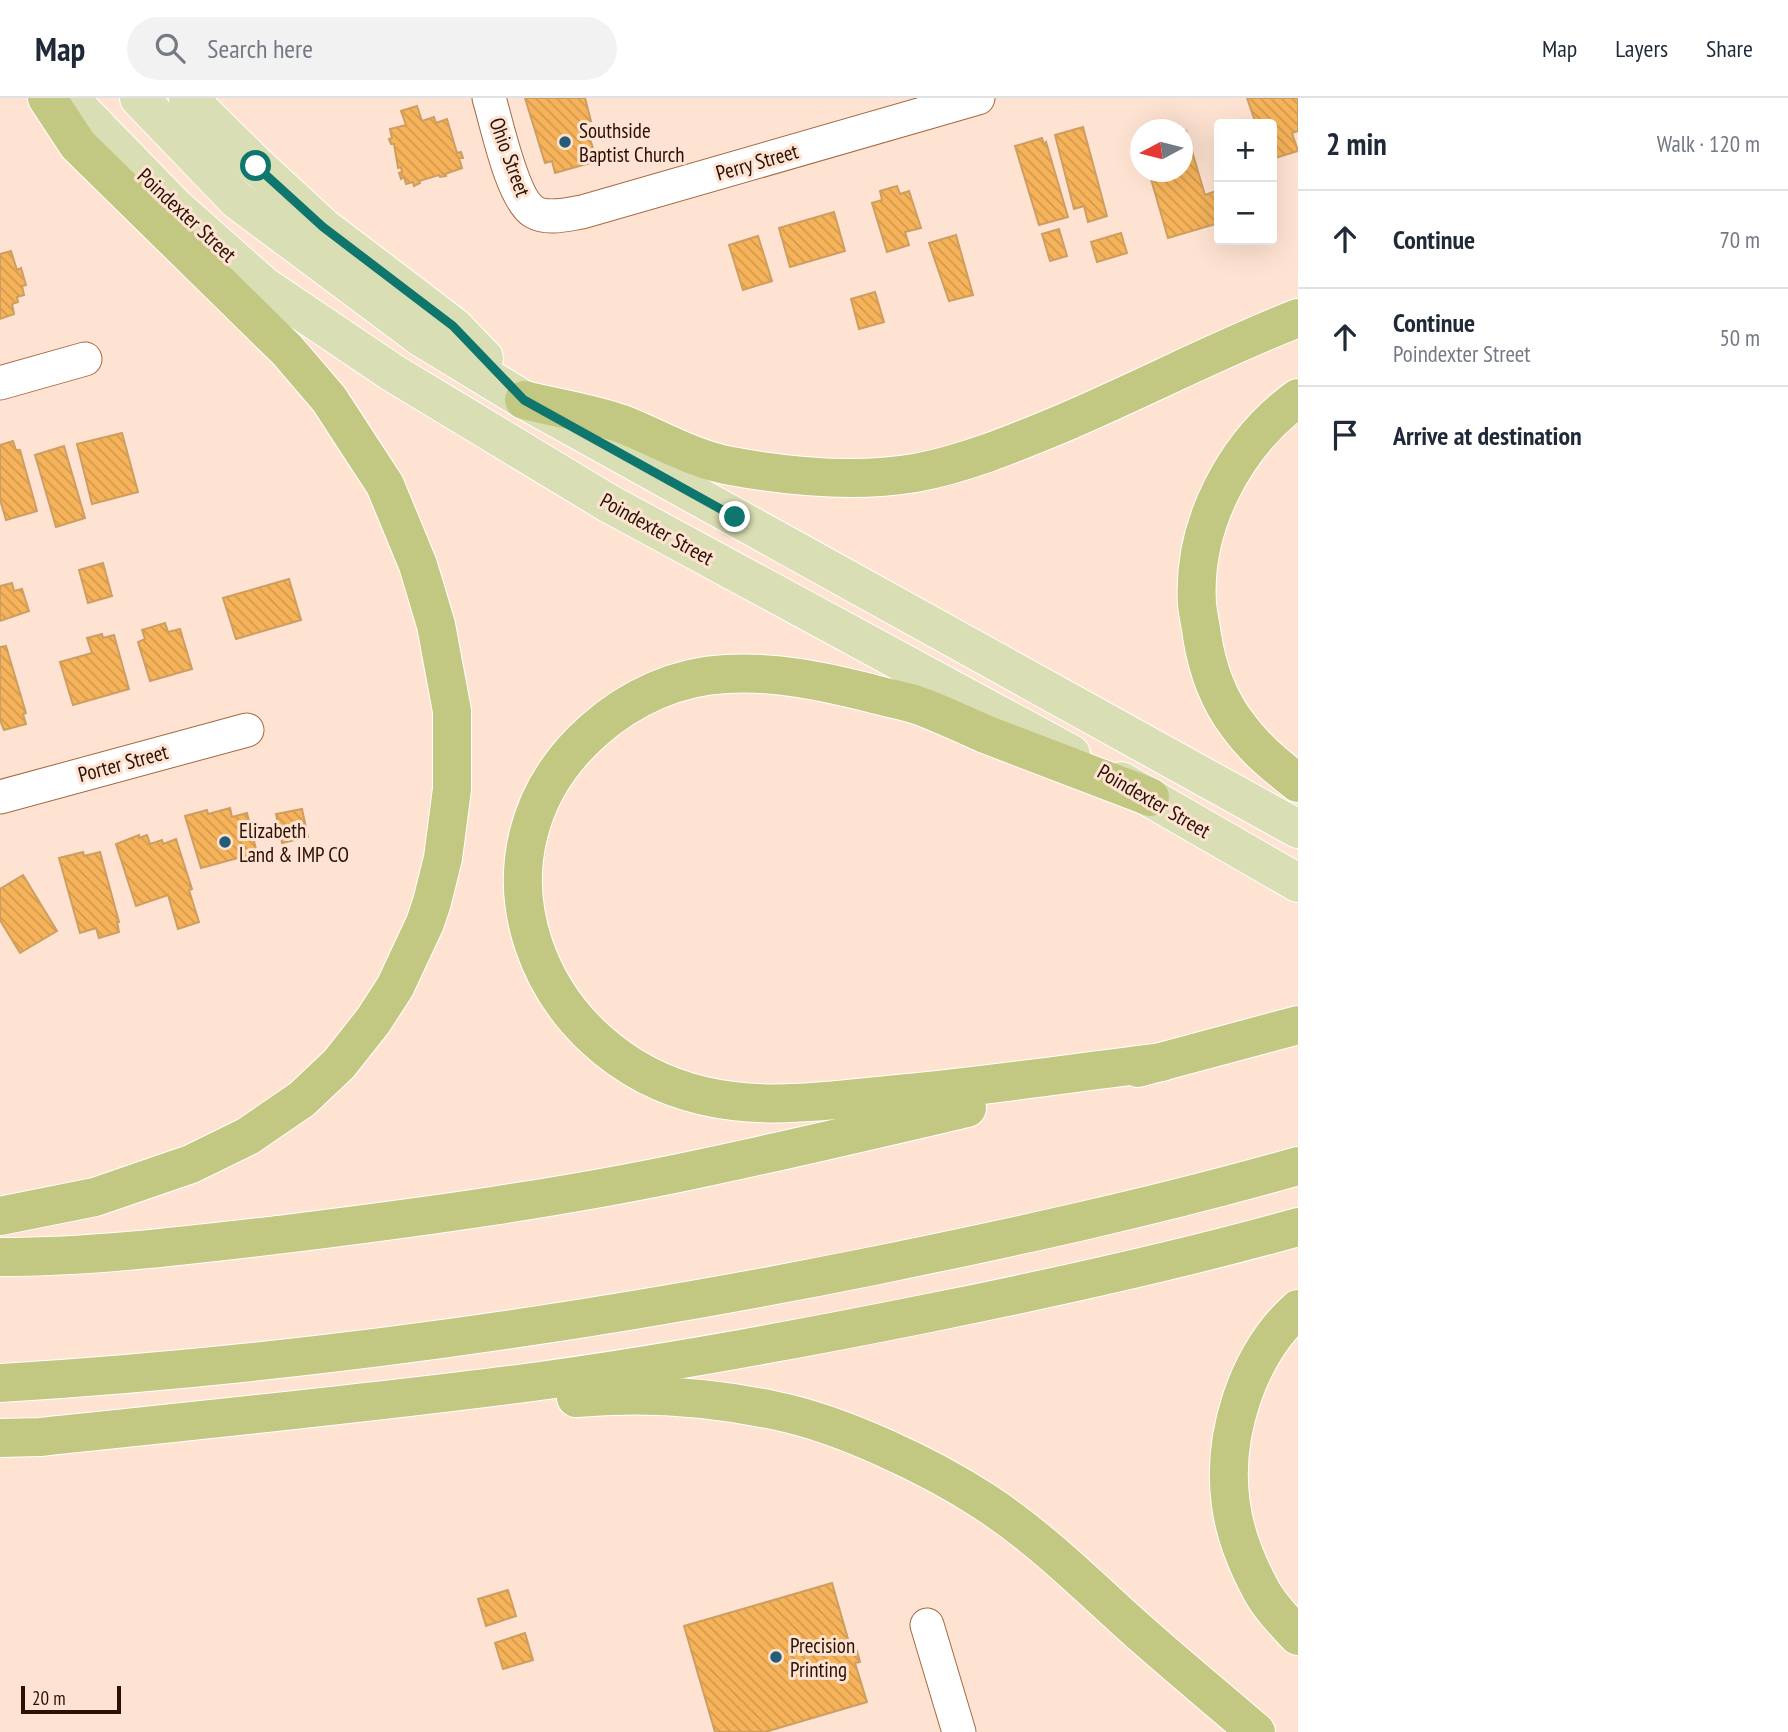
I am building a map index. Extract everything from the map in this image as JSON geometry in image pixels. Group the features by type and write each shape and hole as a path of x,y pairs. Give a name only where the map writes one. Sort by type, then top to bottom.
{"highway":[{"path":"0,1216 95,1197 191,1164 248,1136 302,1099 339,1064 373,1021 395,987 432,902 443,859 453,789 452,711 436,625 418,565 384,485 329,399 287,350 78,145 47,98"},
{"path":"524,400 620,424 688,453 727,465 785,475 843,478 914,473 1002,449 1298,318"},
{"path":"1298,398 1257,434 1228,474 1204,536 1199,563 1197,604 1206,661 1235,722 1257,750 1298,783"},
{"path":"1150,797 915,705 819,680 770,673 721,674 668,685 636,699 611,715 580,743 559,768 539,801 524,862 523,883 528,929 542,969 564,1007 583,1029 629,1066 671,1086 706,1097 757,1104 791,1105 915,1093 1162,1062"},
{"path":"0,1257 50,1256 232,1240 383,1222 534,1199 697,1169 1162,1062 1298,1025"},
{"path":"0,1383 323,1354 507,1330 738,1293 989,1242 1298,1166"},
{"path":"0,1438 40,1437 295,1411 565,1377 809,1337 1033,1292 1298,1227"},
{"path":"1298,1310 1284,1322 1256,1366 1242,1398 1230,1460 1230,1503 1246,1558 1263,1593 1298,1636"},
{"path":"295,1411 533,1402 619,1395 719,1401 779,1411 828,1426 930,1470 986,1502 1048,1550 1152,1644 1256,1732"},
{"path":"1152,1644 1206,1712 1229,1732"}],"main road":[{"name":"Poindexter Street","path":"69,98 175,207 264,286 393,373 608,503 1150,797 1298,883"},
{"path":"139,98 237,200 422,338 524,400 1298,829"},
{"path":"188,98 256,166 323,227 453,326 524,400"}],"street":[{"name":"Ohio Street","path":"489,98 514,182 522,200 534,212"},
{"name":"Perry Street","path":"534,212 547,216 582,212 978,98"},
{"path":"0,383 85,359"},
{"name":"Porter Street","path":"0,797 247,730"},
{"path":"927,1625 959,1732"}],"building":[{"name":"Southside Baptist Church","path":"525,98 585,98 591,121 585,123 597,161 555,173 552,161 545,163"},
{"path":"1247,98 1298,98 1298,131 1292,133 1298,151 1277,157 1277,119 1254,119"},
{"path":"417,106 422,121 434,117 436,123 447,119 457,153 461,152 463,158 459,158 462,168 445,174 446,176 439,175 419,181 420,183 414,186 413,182 406,184 404,177 401,179 401,167 398,168 394,144 391,144 389,139 392,138 390,129 406,125 401,111"},
{"path":"1083,127 1107,216 1088,222 1084,206 1074,209 1055,135"},
{"path":"1042,138 1044,144 1046,142 1068,217 1039,225 1015,146"},
{"path":"1193,155 1205,195 1214,192 1214,224 1168,238 1152,182 1193,182"},
{"path":"897,186 900,194 909,191 921,228 905,232 909,245 887,252 872,203 882,200 880,191"},
{"path":"834,212 845,251 790,267 779,228"},
{"path":"1059,229 1067,256 1050,261 1042,234"},
{"path":"1121,233 1127,253 1097,262 1091,242"},
{"path":"956,235 973,295 949,301 929,243"},
{"path":"758,236 772,281 743,290 729,245"},
{"path":"11,251 17,270 21,268 26,285 22,286 24,295 17,297 18,302 12,304 14,314 0,319 0,254"},
{"path":"875,292 884,322 859,329 851,299"},
{"path":"122,433 138,492 92,504 77,444"},
{"path":"13,441 16,450 20,450 37,511 6,520 0,499 0,445"},
{"path":"64,446 85,518 56,527 35,455"},
{"path":"103,563 112,596 88,603 79,570"},
{"path":"289,579 301,620 236,639 223,598"},
{"path":"12,583 14,591 22,589 29,611 0,621 0,586"},
{"path":"165,623 168,632 180,629 192,669 150,681 138,642 145,639 142,630"},
{"path":"102,634 103,638 114,635 129,689 73,705 60,662 92,653 87,638"},
{"path":"6,646 26,713 23,714 26,724 4,730 0,720 0,647"},
{"name":"Elizabeth Land & IMP CO","path":"230,808 232,817 247,813 257,853 201,868 185,816"},
{"path":"302,809 308,837 282,843 276,814"},
{"path":"139,835 139,838 147,835 150,844 162,840 163,844 176,839 199,922 178,929 168,895 136,906 116,844"},
{"path":"83,852 84,856 100,852 119,922 119,932 99,938 96,928 80,933 59,858"},
{"path":"23,875 57,931 20,953 0,920 0,889"},
{"name":"Precision Printing","path":"832,1583 852,1653 857,1651 860,1662 855,1663 867,1702 765,1732 715,1732 684,1626"},
{"path":"508,1590 516,1616 486,1626 478,1599"},
{"path":"525,1633 533,1660 503,1669 495,1643"}],"place":[{"name":"Southside Baptist Church","path":"565,142"},
{"name":"Elizabeth Land & IMP CO","path":"225,842"},
{"name":"Precision Printing","path":"776,1657"}],"route":[{"path":"256,166 323,227 453,326 524,400 735,517"}]}
